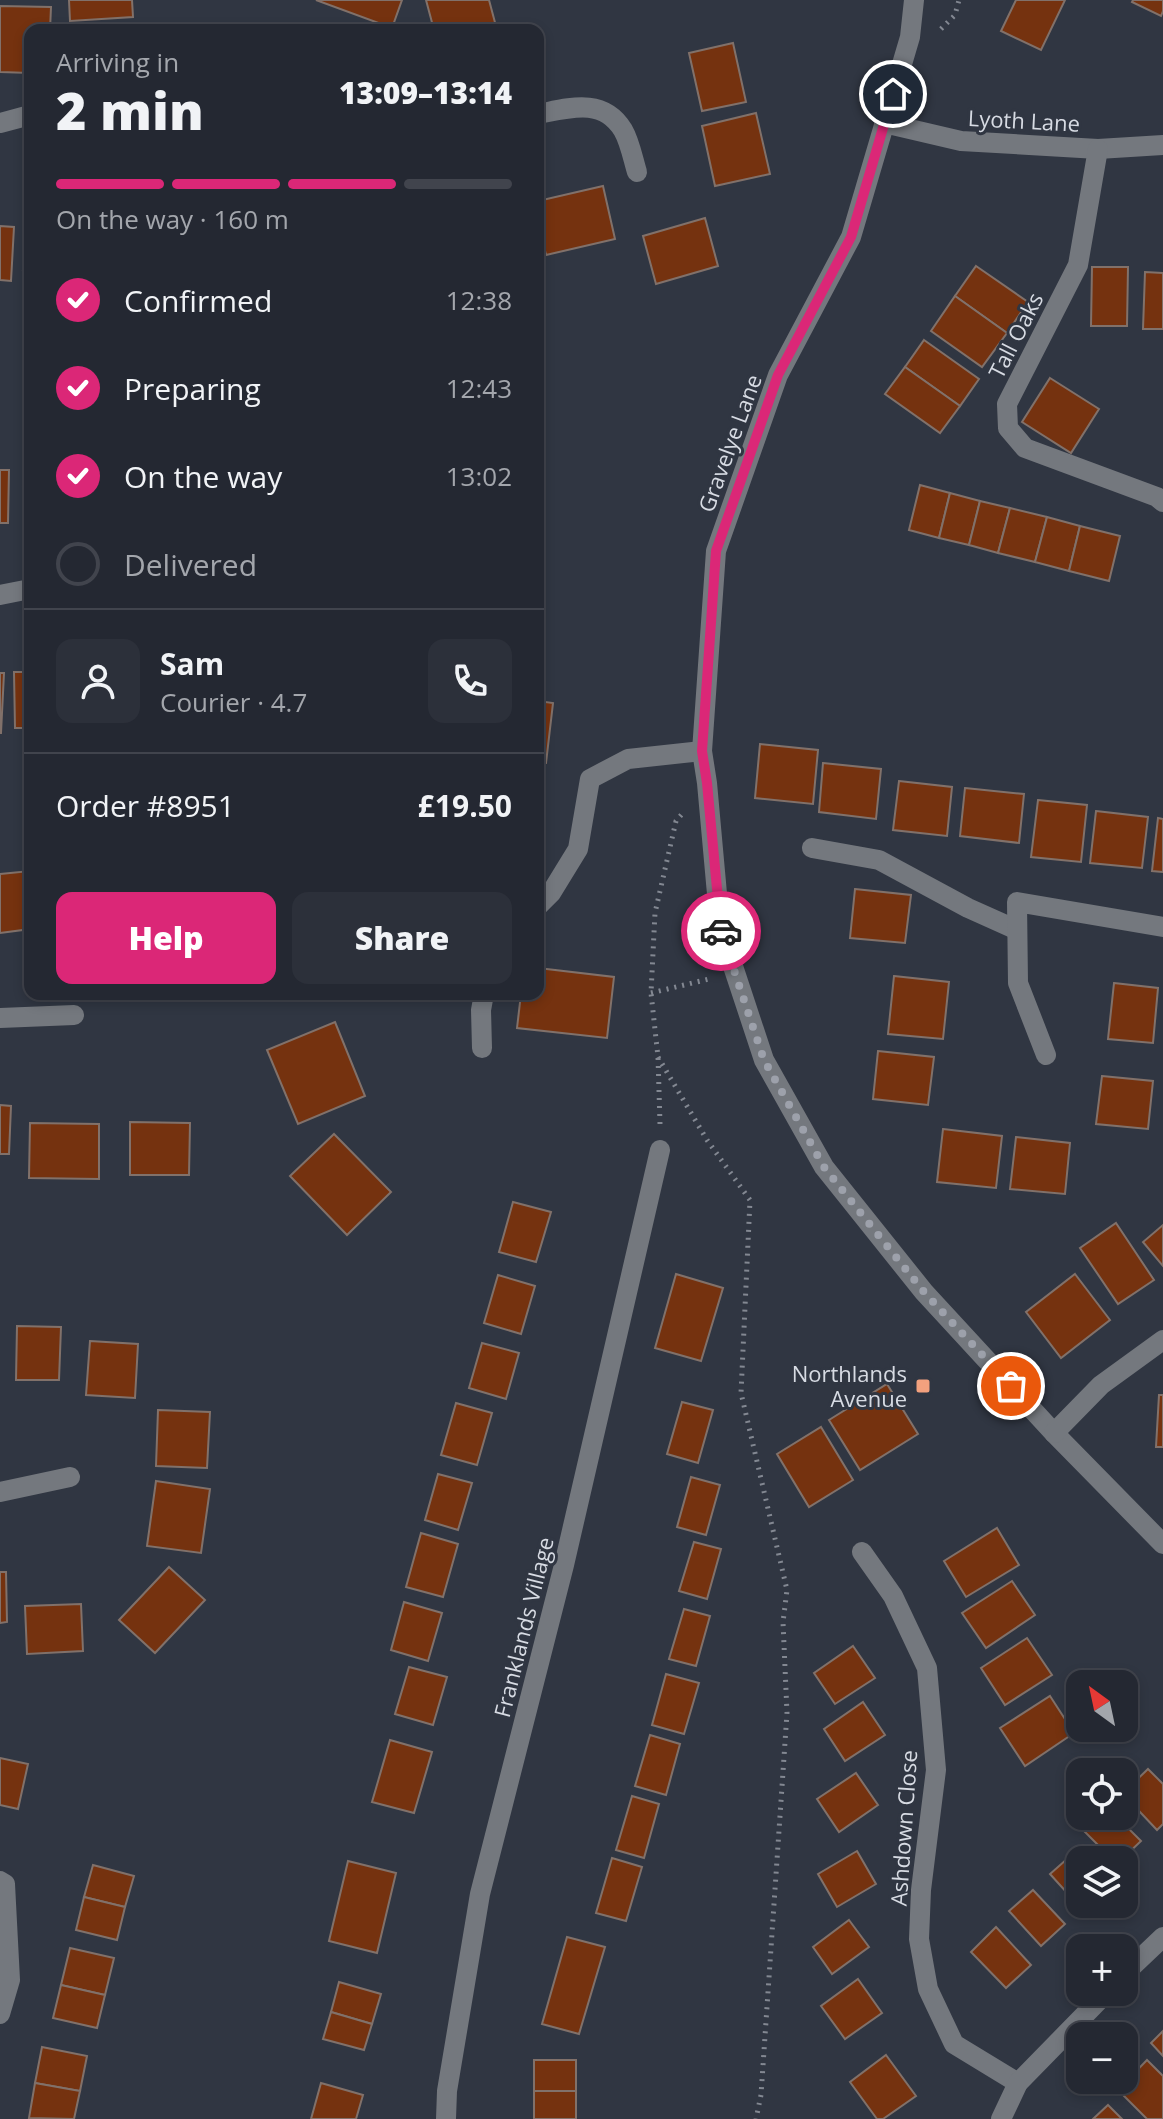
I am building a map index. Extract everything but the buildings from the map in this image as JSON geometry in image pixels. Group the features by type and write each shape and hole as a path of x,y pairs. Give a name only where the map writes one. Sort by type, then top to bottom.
{"street":[{"name":"Gravelye Lane","path":"707,783 702,751 716,551 778,375 851,237 910,37 914,0"},
{"path":"544,113 581,106 605,112 623,130 637,172"},
{"path":"0,123 24,117"},
{"name":"Lyoth Lane","path":"884,123 961,141 1098,149 1163,145"},
{"name":"Tall Oaks","path":"1098,149 1078,265 1007,404 1008,428 1025,448 1160,500"},
{"path":"0,595 24,590"},
{"path":"544,900 578,849 590,779 628,759 702,751"},
{"path":"707,783 720,927 764,1060 824,1167 924,1292 1054,1433 1163,1544"},
{"path":"812,848 879,860 968,908 1017,930"},
{"path":"1046,1055 1018,983 1017,902 1163,927"},
{"path":"482,1048 483,1000"},
{"path":"0,1018 74,1015"},
{"name":"Franklands Village","path":"446,2119 447,2091 480,1894 564,1565 660,1150"},
{"path":"1054,1433 1101,1385 1163,1340"},
{"path":"0,1492 70,1477"},
{"name":"Ashdown Close","path":"862,1552 893,1596 927,1668 936,1770 921,1890 919,1939 928,1989 954,2044 1018,2083"},
{"path":"0,1881 5,1884 10,1980 0,2014"},
{"path":"1138,1961 1163,1937"},
{"path":"1001,2119 1018,2083 1093,2006"}],"path":[{"path":"660,1150 658,1057 651,993 655,913 676,821 707,783"},
{"path":"651,993 735,973"},
{"path":"658,1057 707,1140 750,1200 741,1393 787,1590 783,1622 787,1713 761,2095 756,2119"}],"way so far":[{"path":"721,931 764,1060 824,1167 924,1292 1011,1386"}],"place":[{"name":"Northlands Avenue","path":"923,1386"}],"route":[{"path":"721,931 702,751 716,551 778,375 851,237 893,94"}]}
